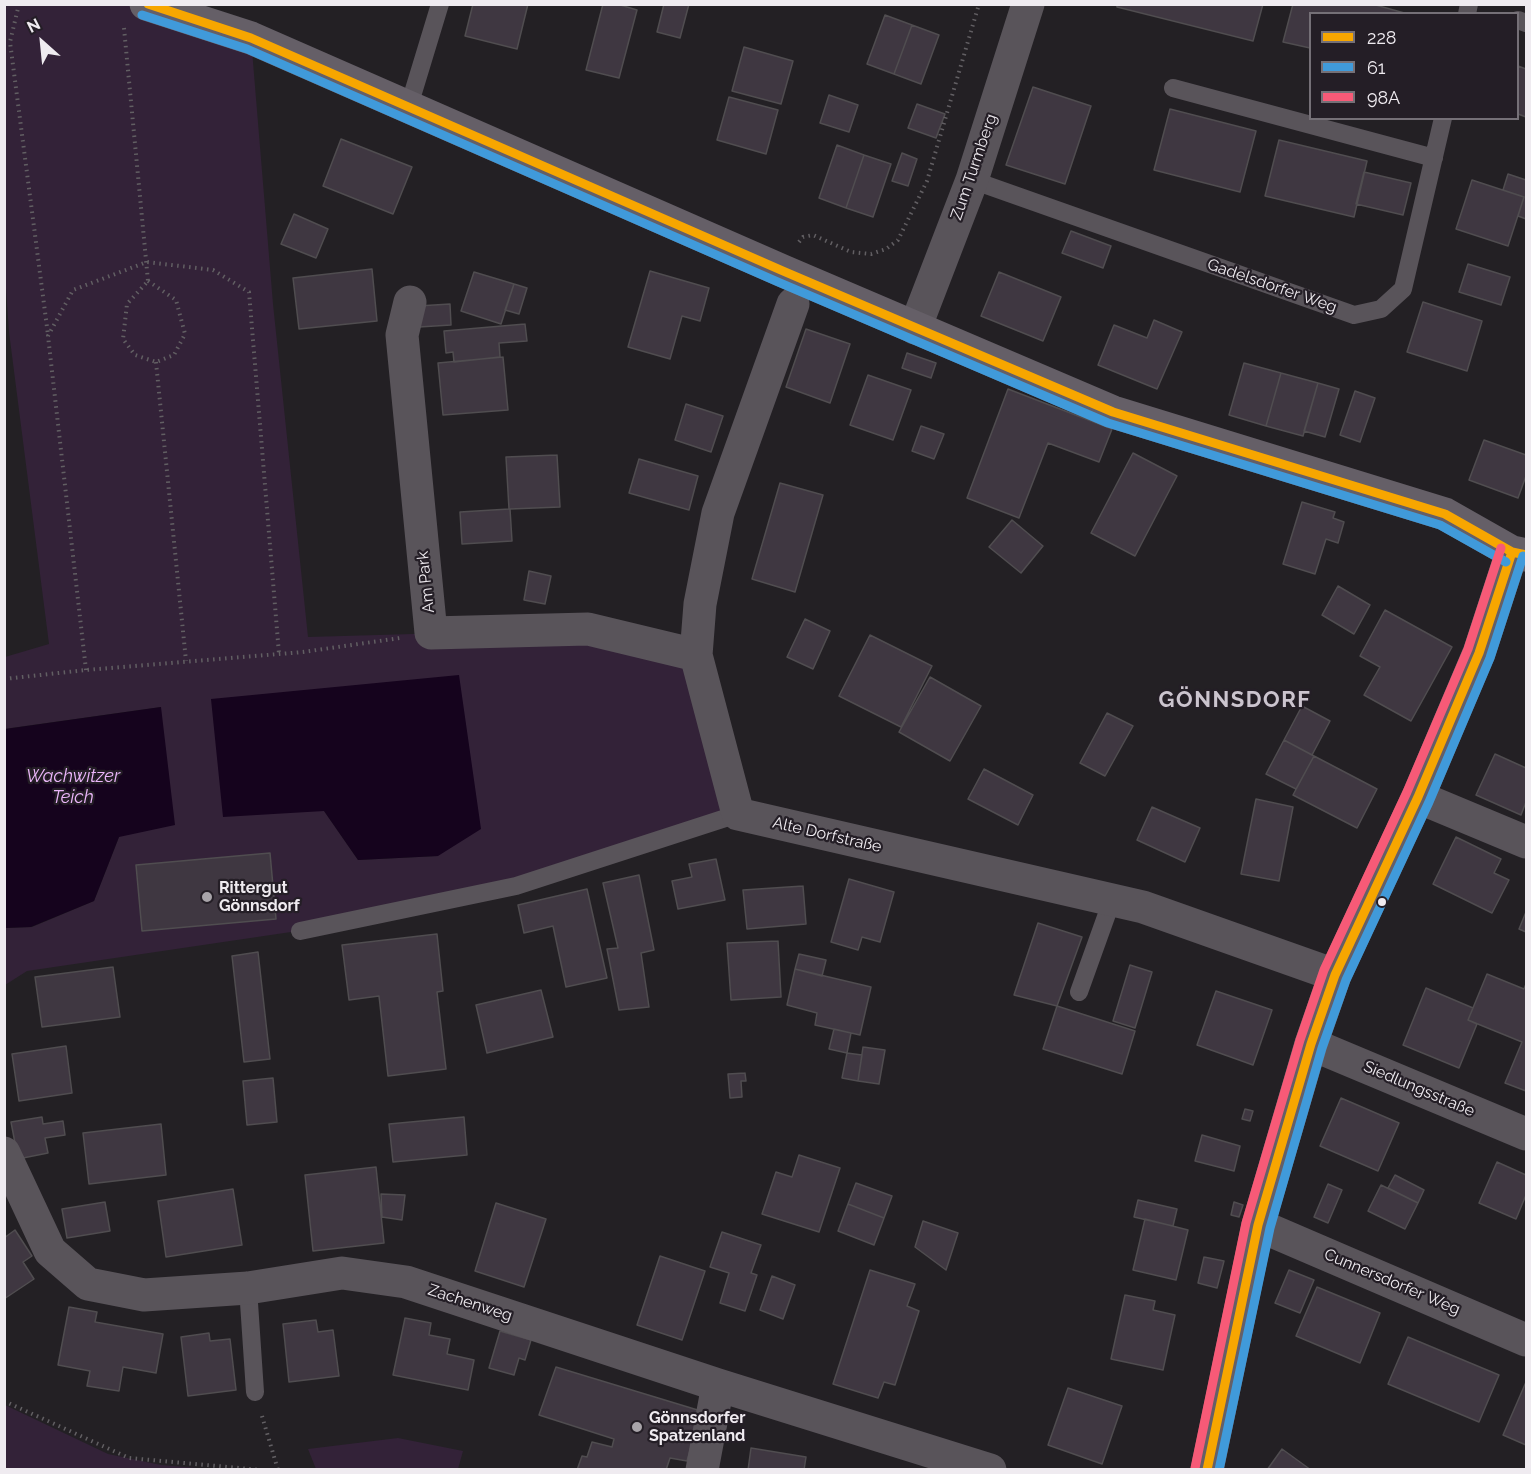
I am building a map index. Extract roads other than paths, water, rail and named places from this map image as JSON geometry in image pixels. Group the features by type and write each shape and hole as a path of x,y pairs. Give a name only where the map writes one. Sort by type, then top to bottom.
{"street":[{"name":"Zum Turmberg","path":"915,328 972,180 1028,4"},
{"path":"135,12 250,38 783,271 1113,412 1445,514 1522,549 1418,796 1335,975 1311,1044 1258,1225 1207,1470"},
{"name":"Am Park","path":"410,302 402,335 431,633 588,629 696,655"},
{"path":"738,814 696,655 700,604 718,513 793,304"},
{"path":"1418,796 1527,842"},
{"name":"Alte Dorfstraße","path":"738,814 1143,907 1335,975"},
{"name":"Siedlungsstraße","path":"1311,1044 1527,1134"},
{"name":"Zachenweg","path":"4,1153 50,1251 88,1284 144,1295 248,1288 342,1273 406,1282 718,1385 990,1470"},
{"name":"Cunnersdorfer Weg","path":"1258,1225 1527,1340"},
{"path":"702,1470 718,1385"}],"lane":[{"path":"409,106 440,4"},
{"path":"1173,88 1434,158"},
{"name":"Gadelsdorfer Weg","path":"972,180 1354,315 1381,309 1402,288 1443,120"},
{"path":"309,929 516,886 738,814"},
{"path":"1079,992 1112,900"},
{"path":"248,1288 255,1392"}],"water":[{"path":"459,675 481,829 438,856 358,860 324,811 223,817 211,699"},
{"name":"Wachwitzer Teich","path":"161,707 175,825 119,837 94,901 31,927 5,928 5,729"}],"place":[{"name":"Rittergut Gönnsdorf","path":"207,897"},
{"name":"Gönnsdorfer Spatzenland","path":"637,1427"}],"district":[{"name":"GÖNNSDORF","path":"1235,700"}]}
